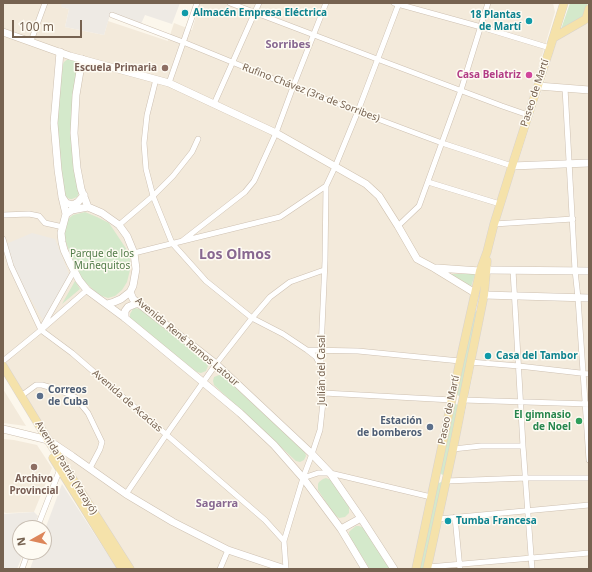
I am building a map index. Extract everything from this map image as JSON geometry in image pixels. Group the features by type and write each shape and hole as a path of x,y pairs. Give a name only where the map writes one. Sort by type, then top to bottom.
{"main road":[{"path":"559,3 560,16"},
{"name":"Paseo de Martí","path":"427,568 485,291 484,272 487,252 500,204 564,3"},
{"path":"553,38 587,21 589,9"},
{"name":"Paseo de Martí","path":"416,569 475,293 484,272"},
{"path":"475,293 485,291"},
{"path":"473,303 485,291"},
{"name":"Avenida Patria (Yarayó)","path":"3,366 44,439"},
{"name":"Avenida Patria (Yarayó)","path":"3,377 61,466 122,569"},
{"path":"452,400 463,400"},
{"name":"Avenida Patria (Yarayó)","path":"61,466 130,569"}],"street":[{"path":"31,42 45,3"},
{"path":"168,83 197,3"},
{"path":"230,3 528,115"},
{"path":"214,104 259,3"},
{"path":"182,241 245,192 254,181 276,133 326,3"},
{"path":"397,3 550,48"},
{"name":"Julián del Casal","path":"286,569 284,541 303,478 320,430 324,393 321,368 321,350 326,186 358,111 397,3"},
{"path":"398,226 420,206 461,90 488,3"},
{"name":"Rufino Chávez (3ra de Sorribes)","path":"112,15 293,87 442,143 512,166"},
{"path":"3,35 168,83 276,133 366,184 378,196 398,226 417,259 475,293"},
{"name":"Avenida René Ramos Latour","path":"60,52 54,123 58,170 66,214 61,233 62,242 70,263 79,280 87,290 125,318 204,383 274,445 303,478 341,529 365,569"},
{"path":"66,214 72,210 88,207 81,189 77,168 74,133 76,95 82,59"},
{"path":"156,79 147,115 144,143 146,169 153,196 172,243 206,281 252,318 283,334 307,350 316,357 321,368"},
{"path":"538,86 589,90"},
{"path":"565,88 575,270 586,374 589,460"},
{"path":"119,224 153,196 173,176 192,152 198,139"},
{"path":"512,166 589,163"},
{"path":"428,182 500,204"},
{"path":"134,253 280,216 326,186"},
{"path":"62,196 66,203 73,205 84,195"},
{"name":"Avenida René Ramos Latour","path":"88,207 102,213 119,224 127,236 134,253 136,269 133,286 130,292 133,299 216,364 312,454 330,473 394,569"},
{"path":"3,215 29,214 39,216 45,223 63,226"},
{"path":"494,224 573,219"},
{"name":"Avenida de Acacias","path":"3,239 11,266 41,330 72,353 265,520 284,541"},
{"path":"434,268 484,272 513,270 589,271"},
{"path":"126,494 216,364 270,297 290,282 324,270"},
{"path":"513,270 532,569"},
{"path":"41,330 74,271"},
{"path":"3,361 87,290"},
{"path":"485,291 515,296 589,298"},
{"path":"107,304 121,299 130,292"},
{"path":"125,318 128,307 138,303"},
{"path":"307,350 358,351 460,361"},
{"path":"470,362 586,374"},
{"path":"21,396 36,385 42,385 75,397 88,413 102,442 90,468"},
{"path":"324,393 452,400"},
{"path":"463,400 587,404"},
{"path":"3,429 44,439 90,468 126,494 173,522 228,550 286,569"},
{"path":"453,449 481,446 523,446"},
{"path":"40,520 61,466 67,456 72,456"},
{"path":"303,478 318,473 330,473 431,497"},
{"path":"446,481 526,478 589,478"},
{"path":"438,519 589,505"},
{"path":"455,517 460,567"},
{"path":"341,529 361,518"},
{"path":"220,569 228,550"},
{"path":"427,568 460,567 589,553"}],"shaded area":[{"path":"3,3 62,3 62,7 69,9 65,27 104,35 108,21 168,41 174,23 192,30 200,3 553,3 555,12 470,299 414,569 133,569 3,361"},
{"path":"62,3 180,3 172,24 145,15 141,24 110,15 104,35 65,27 69,9 61,7"},
{"path":"585,20 589,26 589,569 429,569 468,399 489,287 490,256 498,222 558,36"},
{"path":"32,233 55,239 69,274 44,322 20,281 6,244"},
{"path":"3,389 26,426 3,423"},
{"path":"3,439 37,445 52,468 34,512 3,512"},
{"path":"62,484 117,569 30,569 33,560 52,560 52,520 48,520"},
{"path":"34,512 38,516 36,520 12,520 12,560 21,560 17,569 3,569 3,514"}],"green space":[{"path":"570,3 588,3 583,19 560,32"},
{"path":"68,59 75,60 78,64 73,96 79,193 77,197 72,199 65,197 60,170 57,129 63,64"},
{"name":"Parque de los Muñequitos","path":"85,212 109,223 129,253 131,266 127,282 122,290 115,296 108,298 99,295 84,281 77,271 63,235 68,219 73,215"},
{"path":"447,274 475,274 471,287"},
{"path":"75,281 80,289 62,304"},
{"path":"135,308 140,309 207,362 208,366 206,371 201,373 197,372 132,321 130,319 130,314"},
{"path":"474,311 478,312 461,396 459,396 456,394"},
{"path":"219,375 223,376 305,452 306,456 304,460 300,462 296,461 214,385 214,377"},
{"path":"455,404 459,405 444,474 442,475 440,472"},
{"path":"326,478 331,480 349,507 349,513 345,517 339,518 334,514 318,490 319,482"},
{"path":"441,482 442,484 426,569 419,569 437,484"},
{"path":"356,526 364,528 390,569 370,569 350,538 349,532"}],"place":[{"name":"Almacén Empresa Eléctrica","path":"185,13"},
{"name":"18 Plantas de Martí","path":"529,21"},
{"name":"Escuela Primaria","path":"165,68"},
{"name":"Casa Belatriz","path":"529,75"},
{"name":"Casa del Tambor","path":"488,356"},
{"name":"Correos de Cuba","path":"40,396"},
{"name":"El gimnasio de Noel","path":"579,421"},
{"name":"Estación de bomberos","path":"430,427"},
{"name":"Archivo Provincial","path":"34,467"},
{"name":"Tumba Francesa","path":"448,521"}],"district":[{"name":"Sorribes","path":"288,45"},
{"name":"Los Olmos","path":"235,255"},
{"name":"Sagarra","path":"217,504"}]}
